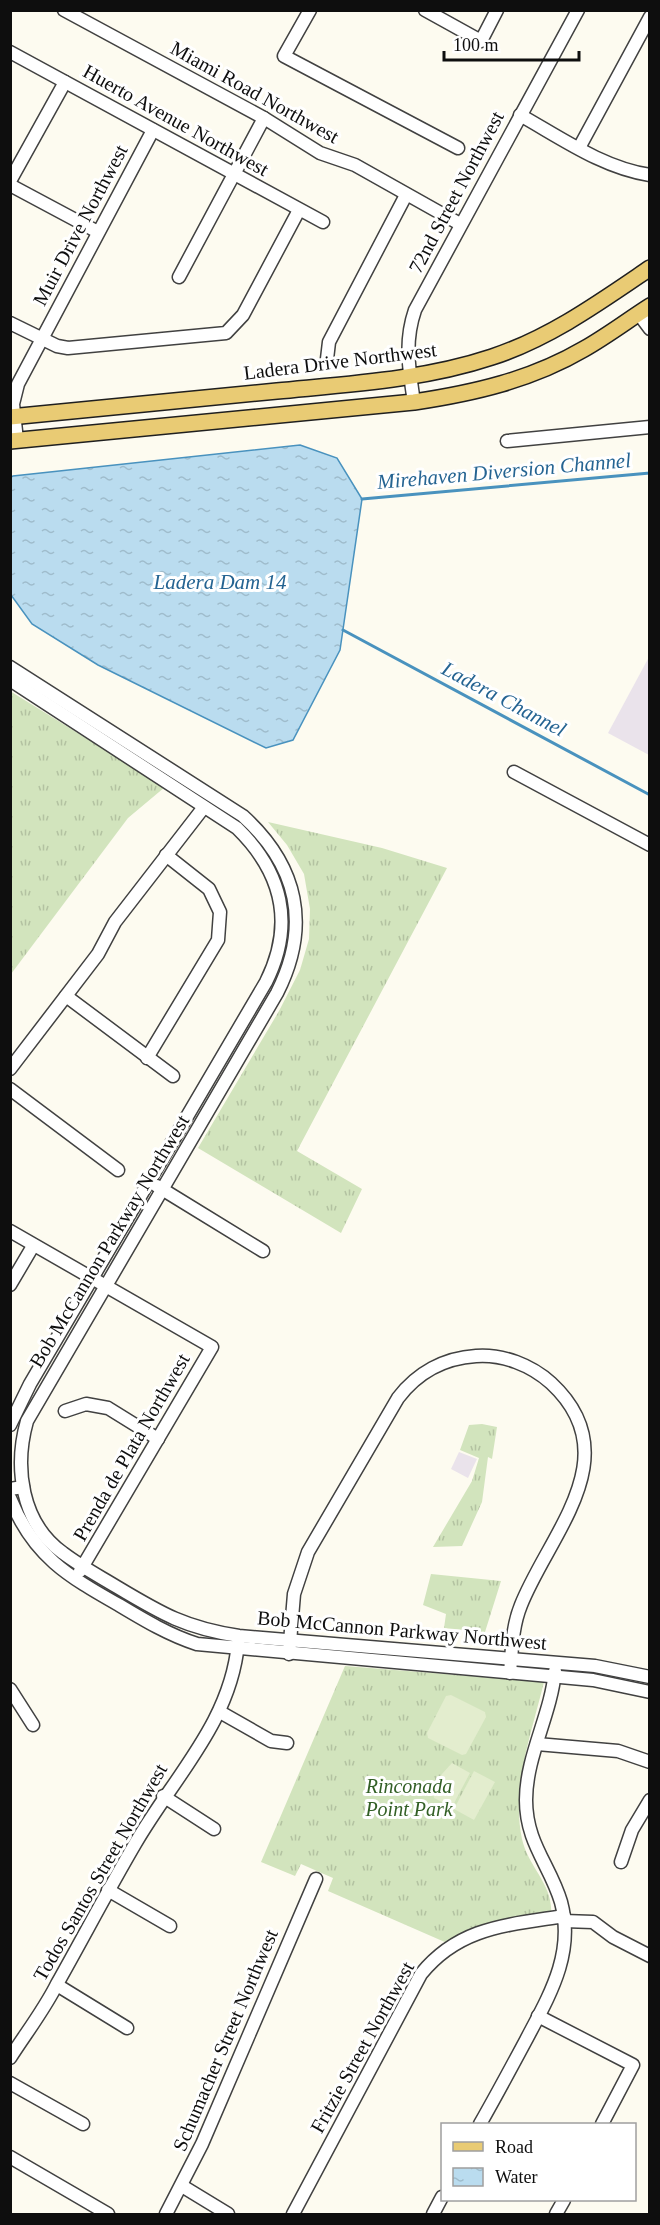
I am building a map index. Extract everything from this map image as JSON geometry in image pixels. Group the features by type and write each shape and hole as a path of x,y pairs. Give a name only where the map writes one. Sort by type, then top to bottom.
{"main road":[{"name":"Ladera Drive Northwest","path":"12,417 410,377 463,366 521,346 580,315 650,268"},
{"path":"14,441 414,402 486,389 542,370 586,349 644,310"}],"street":[{"name":"Miami Road Northwest","path":"64,10 264,118 320,153 355,165 460,224"},
{"path":"310,10 284,56 458,148"},
{"path":"425,10 481,41 497,10"},
{"name":"72nd Street Northwest","path":"414,402 407,353 408,330 415,310 578,10"},
{"path":"579,148 650,17"},
{"name":"Huerto Avenue Northwest","path":"10,52 323,222"},
{"path":"65,82 10,183 98,232"},
{"path":"520,115 605,162 634,173 650,175"},
{"path":"179,277 264,118"},
{"name":"Muir Drive Northwest","path":"14,441 12,417 18,384 153,130"},
{"path":"327,359 329,342 406,195"},
{"path":"10,323 57,346 81,348 226,333 243,315 299,210"},
{"path":"644,310 650,329"},
{"path":"507,441 650,427"},
{"name":"Bob McCannon Parkway Northwest","path":"10,667 243,816 271,846 290,882 297,920 291,962 284,979 27,1421 16,1488 37,1525 61,1552 168,1618 198,1629 239,1636 556,1662 612,1668 650,1677"},
{"name":"Bob McCannon Parkway Northwest","path":"10,680 237,828 255,845 268,866 280,903 280,944 266,982 91,1278 20,1401 10,1425"},
{"path":"514,772 650,845"},
{"path":"10,1069 98,954 115,922 204,807"},
{"path":"147,1058 218,940 220,912 209,889 190,871 166,855"},
{"path":"66,996 173,1076"},
{"path":"10,1089 118,1170"},
{"path":"148,1181 263,1251"},
{"name":"Prenda de Plata Northwest","path":"10,1231 212,1347 75,1580"},
{"path":"10,1285 33,1246"},
{"path":"289,1654 294,1594 308,1552 391,1407 405,1389 433,1368 466,1357 501,1358 533,1370 560,1393 573,1412 584,1446 584,1469 574,1503 522,1603 515,1623 510,1673"},
{"path":"64,1411 86,1404 108,1408 158,1439"},
{"name":"Bob McCannon Parkway Northwest","path":"10,1498 32,1541 57,1568 181,1639 197,1644 237,1650 555,1676 608,1682 650,1692"},
{"name":"Todos Santos Street Northwest","path":"10,2058 57,1985 108,1890 163,1796 207,1738 220,1712 239,1636"},
{"path":"481,2123 560,1972 564,1950 564,1919 557,1892 532,1841 527,1820 527,1785 555,1676 556,1662"},
{"path":"10,1689 33,1725"},
{"path":"220,1712 271,1740 287,1743"},
{"path":"537,1744 618,1751 650,1762"},
{"path":"163,1796 214,1829"},
{"path":"621,1862 632,1830 650,1800"},
{"name":"Schumacher Street Northwest","path":"166,2214 182,2186 316,1879"},
{"path":"108,1890 170,1926"},
{"name":"Fritzie Street Northwest","path":"293,2214 421,1974 434,1958 468,1936 487,1929 564,1919 593,1922 613,1937 650,1956"},
{"path":"57,1985 127,2028"},
{"path":"538,2016 633,2065 603,2123"},
{"path":"10,2083 83,2124"},
{"path":"10,2157 95,2211 108,2214"},
{"path":"182,2186 228,2214"},
{"path":"433,2214 441,2199"}],"shaded area":[{"path":"649,657 649,755 608,733"},
{"path":"459,1452 477,1459 468,1478 451,1469"}],"green space":[{"path":"10,691 165,787 128,818 11,974"},
{"path":"268,822 382,848 447,868 297,1151 362,1189 341,1233 198,1148 279,1011 300,970 309,939 310,909 304,874 287,845"},
{"path":"482,1424 497,1427 492,1459 488,1457 482,1502 462,1546 433,1547 472,1481 479,1458 460,1450 469,1425"},
{"path":"431,1574 501,1581 485,1632 444,1628 446,1614 423,1605"},
{"name":"Rinconada Point Park","path":"345,1666 544,1682 524,1760 519,1819 525,1849 549,1894 551,1915 447,1943 328,1891 333,1878 301,1864 295,1876 261,1862"},
{"path":"451,1695 485,1712 486,1717 466,1754 462,1755 428,1738 427,1733 446,1696"},
{"path":"452,1763 470,1773 452,1807 434,1798 433,1793 438,1779"},
{"path":"474,1771 495,1782 474,1820 454,1809"}],"water":[{"name":"Ladera Dam 14","path":"300,445 337,458 362,499 340,650 293,740 266,748 98,665 32,624 11,595 10,478 13,476"}],"waterway":[{"name":"Mirehaven Diversion Channel","path":"362,499 650,473"},
{"name":"Ladera Channel","path":"343,630 650,795"}]}
